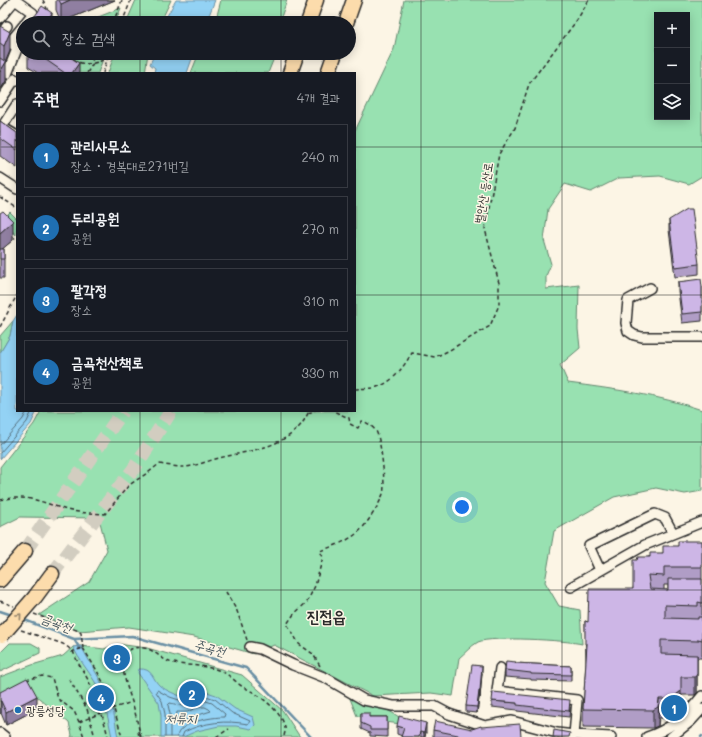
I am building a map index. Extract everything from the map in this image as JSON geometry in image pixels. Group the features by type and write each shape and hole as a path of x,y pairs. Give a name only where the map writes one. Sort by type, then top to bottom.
{"highway":[{"path":"310,16 316,0"},
{"path":"348,16 354,0"},
{"path":"290,72 295,60"},
{"path":"328,72 333,60"},
{"path":"0,580 25,551"},
{"path":"1,636 52,574"}],"street":[{"path":"0,18 15,0 33,13 31,16"},
{"path":"7,26 0,34 16,48"},
{"path":"10,42 16,35"},
{"path":"0,101 10,76 16,53"},
{"path":"16,105 1,126 16,135"},
{"path":"0,178 16,188"},
{"path":"650,288 628,300 626,323 628,331 634,336 642,337 702,337"},
{"path":"600,570 589,546 655,514 665,518 673,533"},
{"path":"571,586 645,545 702,522"},
{"path":"250,647 260,649 293,665 326,678 364,700 393,706 434,706 449,714 485,726 512,721 557,733 611,737"},
{"path":"500,668 497,691 577,700 574,735"},
{"path":"647,737 659,733 673,724 695,705 702,696"},
{"path":"671,737 692,721 702,709"},
{"path":"0,733 5,737"}],"path":[{"path":"44,0 48,16"},
{"path":"116,16 122,0"},
{"path":"125,16 131,0"},
{"name":"벌안산 등산로","path":"356,389 376,388 389,382 401,371 412,353 435,356 448,351 490,326 499,305 499,283 485,229 499,154 514,128 528,84 577,20 589,0"},
{"path":"75,60 84,64 93,64 102,60"},
{"path":"88,72 93,64 92,60"},
{"path":"103,72 106,60"},
{"path":"0,202 1,197 16,207"},
{"path":"11,235 16,239"},
{"path":"0,327 16,297"},
{"path":"0,500 14,497 33,499 68,510 105,514 129,484 150,472 159,464 183,467 219,458 248,453 281,442 300,426 309,412"},
{"path":"326,678 313,654 299,644 287,624 294,614 307,602 315,586 323,557 320,551 348,540 363,527 384,493 380,439 376,430 366,422 362,422 358,428 350,424 349,418 335,412"},
{"path":"226,592 237,611 250,647"},
{"path":"0,601 14,606"},
{"path":"29,612 81,633 83,648 105,683 122,737"},
{"path":"19,629 63,644 69,648 71,652 83,648"},
{"path":"140,737 132,702 123,674 122,662 126,653 130,650 143,648 150,649 172,663 217,669 230,676 240,685 257,694 280,716 285,728 284,737"},
{"path":"74,651 76,660 90,685 101,712 108,737"},
{"path":"21,682 42,676 52,678 58,699 74,711 84,737"},
{"path":"69,679 87,709 95,737"},
{"path":"79,722 101,712 132,702"},
{"path":"216,737 229,729"}],"green space":[{"path":"136,0 171,0 163,16 129,16"},
{"path":"221,0 287,0 281,16 217,16"},
{"path":"404,0 702,0 702,176 689,184 660,176 619,178 591,192 565,184 548,209 544,240 551,264 546,276 546,289 579,285 578,329 580,348 560,365 568,383 652,396 702,410 702,491 685,494 656,488 614,497 554,531 545,582 559,606 580,610 582,644 529,639 486,640 478,642 459,658 453,696 431,693 373,696 274,645 254,654 194,637 129,627 79,631 39,615 89,582 107,550 99,518 20,517 0,527 0,467 34,424 40,412 356,412 356,129 394,49"},
{"path":"121,8 118,16 101,16"},
{"path":"70,60 103,60 98,72 76,72"},
{"path":"113,60 147,60 145,72 108,72"},
{"path":"196,60 273,60 268,72 191,72"},
{"path":"10,212 16,218 16,235 2,220"},
{"path":"13,321 10,336 0,353 0,336"},
{"path":"10,643 31,643 40,648 40,653 0,672 0,653"},
{"path":"117,644 147,648 242,675 283,711 300,737 71,737 72,735 69,723 28,689 0,702 0,677 32,665 63,656 73,647 81,646 104,649"},
{"path":"349,696 388,710 409,725 377,721 370,717 357,716"}],"water":[{"path":"176,0 215,0 209,16 167,16"},
{"path":"152,60 192,60 187,72 154,72 155,68 150,64"},
{"path":"16,316 16,412 37,412 31,424 0,459 0,353 10,336 13,321"},
{"name":"금곡천","path":"81,646 103,685 110,702 114,713 118,737 112,737 106,709 98,688 73,647"},
{"name":"저류지","path":"139,669 147,670 152,674 160,686 183,697 195,693 207,692 216,695 235,709 253,717 255,725 251,729 236,726 219,726 197,731 183,737 161,737 161,715 159,703 138,673"}],"building":[{"path":"59,0 70,0 61,4"},
{"path":"42,6 52,13 50,16 35,16"},
{"path":"0,26 10,32 4,46 0,43"},
{"path":"0,58 6,62 0,72"},
{"path":"46,60 74,60 79,63 73,72 64,72"},
{"path":"0,121 16,132 16,149 0,138"},
{"path":"687,209 692,209 699,264 675,267 669,220"},
{"path":"3,211 13,221 0,233 0,213"},
{"path":"0,249 4,249 4,259 0,259"},
{"path":"701,279 702,312 682,314 678,282"},
{"path":"678,541 702,541 702,567 664,567 664,576 648,575 650,589 668,590 668,579 702,579 702,603 698,602 698,606 665,605 665,618 698,619 698,617 702,617 702,640 661,640 661,654 697,655 697,674 695,677 681,677 681,691 671,699 659,699 658,707 653,710 583,709 587,644 585,644 585,621 588,622 589,589 633,589 633,560 637,560 638,557 650,557 650,553 663,553 663,546 678,546"},
{"path":"117,649 122,654 117,659 112,654"},
{"path":"506,661 516,662 515,663 571,666 571,675 531,674 505,670"},
{"path":"472,665 482,666 477,707 466,706"},
{"path":"27,678 37,696 6,712 0,701 0,692"},
{"path":"493,692 570,700 569,711 517,705 517,703 492,701"},
{"path":"361,713 369,713 369,717 387,717 387,730 370,730 370,727 361,723"},
{"path":"399,716 426,723 424,733 420,732 419,737 401,737 404,728 397,726"},
{"path":"435,721 472,729 481,726 520,724 521,737 459,737 458,735 433,730"},
{"path":"554,730 570,733 569,737 553,737"}],"waterway":[{"name":"금곡천","path":"0,611 12,615"},
{"name":"금곡천","path":"22,619 74,639 80,649"},
{"name":"주곡천","path":"74,639 132,636 246,668 311,737"}],"tunnel":[{"path":"25,551 122,412"},
{"path":"52,574 133,470 170,412"}],"place":[{"name":"팔각정","path":"117,658"},
{"name":"두리공원","path":"192,694"},
{"name":"금곡천산책로","path":"101,698"},
{"name":"관리사무소","path":"674,708"},
{"name":"광릉성당","path":"18,710"}],"district":[{"name":"진접읍","path":"326,615"}]}
